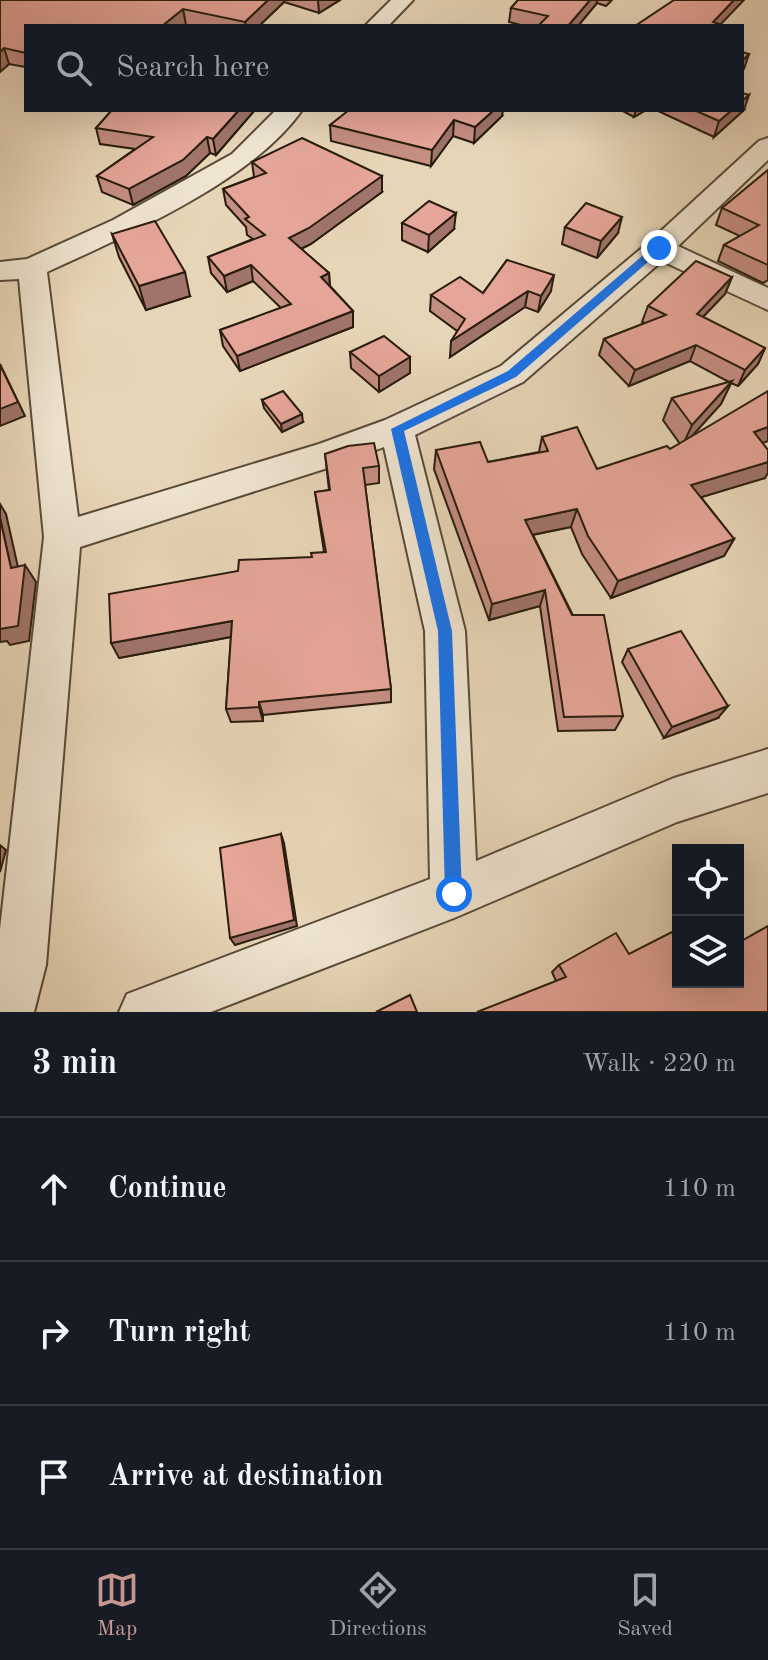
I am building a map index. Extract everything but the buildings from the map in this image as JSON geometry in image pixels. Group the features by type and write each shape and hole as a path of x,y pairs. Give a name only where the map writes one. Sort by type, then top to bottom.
{"street":[{"path":"378,24 403,0"},
{"path":"8,1012 21,965 62,537 16,270 123,226 241,159 288,112"},
{"path":"62,537 328,455 397,429 512,374 659,248 768,146"},
{"path":"659,248 768,300"},
{"path":"397,429 445,631 454,894"},
{"path":"145,1012 454,894 674,800 768,771"}],"route":[{"path":"454,894 445,631 397,429 512,374 659,248"}]}
